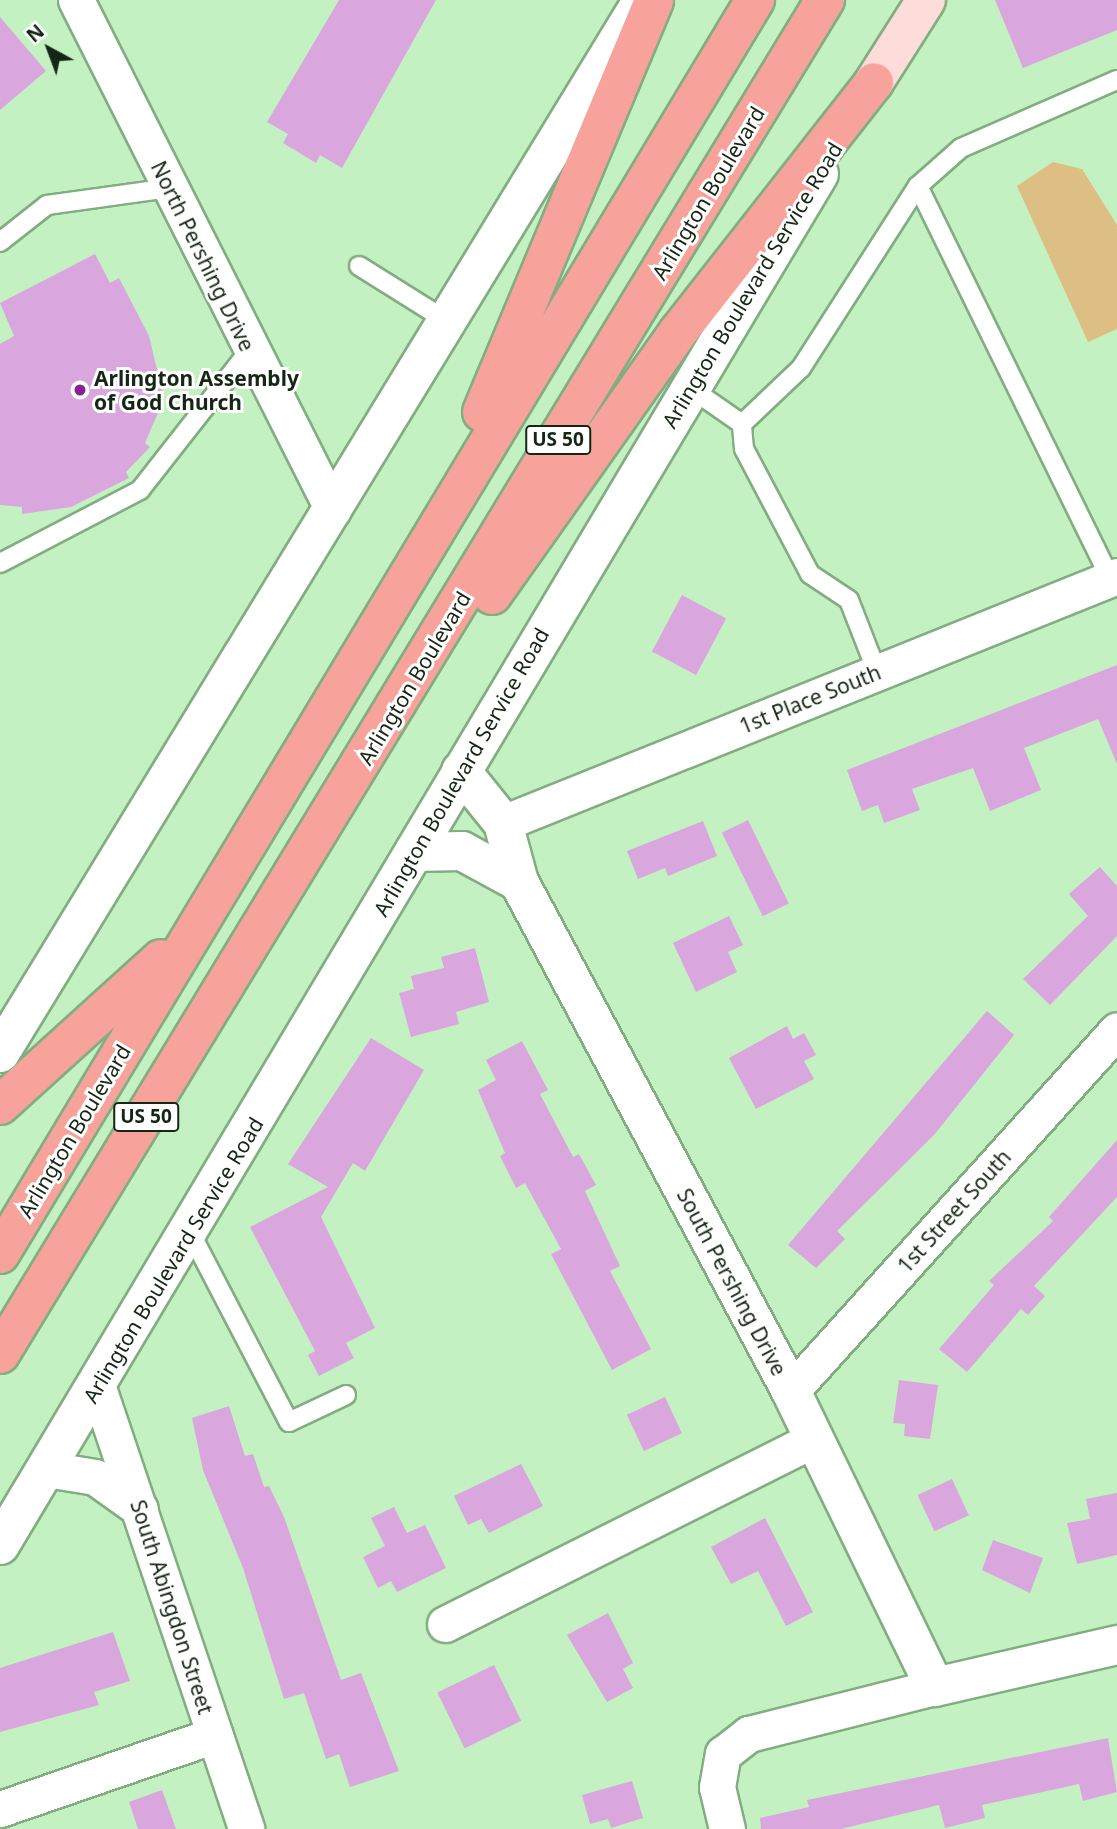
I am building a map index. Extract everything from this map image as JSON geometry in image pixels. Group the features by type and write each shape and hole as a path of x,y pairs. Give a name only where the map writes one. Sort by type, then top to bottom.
{"highway":[{"path":"433,530 654,0"},
{"name":"Arlington Boulevard","path":"0,1254 433,530 755,0"},
{"name":"Arlington Boulevard","path":"0,1354 825,0"},
{"path":"291,880 640,383 874,82"},
{"path":"0,1105 197,923"}],"main road":[{"name":"Arlington Boulevard Service Road","path":"874,82 926,0"}],"street":[{"name":"North Pershing Drive","path":"76,0 249,351 333,510"},
{"path":"0,1053 643,0"},
{"name":"Arlington Boulevard Service Road","path":"0,1545 191,1234 461,771 874,82"},
{"name":"1st Place South","path":"503,823 1114,577"},
{"name":"South Pershing Drive","path":"461,771 503,823 519,882 791,1391 812,1440 935,1687"},
{"path":"414,852 462,851 519,882"},
{"name":"1st Street South","path":"791,1391 1117,1030"},
{"name":"South Abingdon Street","path":"97,1385 246,1829"},
{"path":"445,1624 812,1440"},
{"path":"46,1469 95,1477 140,1509"},
{"path":"727,1829 717,1787 723,1754 749,1734 1117,1645"},
{"path":"0,1809 215,1735"}],"lane":[{"path":"877,672 849,600 810,575 744,449 743,424 801,368 918,186 961,148 1117,80"},
{"path":"918,186 1114,577"},
{"path":"0,242 47,205 169,188"},
{"path":"359,266 447,321"},
{"path":"0,563 140,490 249,351"},
{"path":"690,387 743,424"},
{"path":"191,1234 289,1423 346,1395"}],"shaded area":[{"path":"1053,162 1082,169 1117,225 1117,329 1088,342 1017,186"}],"building":[{"path":"339,0 436,0 342,168 320,155 316,163 283,143 288,134 267,122"},
{"path":"995,0 1117,0 1117,30 1023,68"},
{"path":"0,17 46,71 0,110"},
{"name":"Arlington Assembly of God Church","path":"95,254 110,283 119,278 149,336 164,399 145,443 150,447 126,472 129,478 71,507 22,514 22,507 0,505 0,344 14,336 0,303"},
{"path":"682,595 726,618 696,675 652,652"},
{"path":"1117,665 1117,764 1098,719 1024,748 1041,790 990,811 973,768 912,789 920,810 884,823 878,805 862,811 847,770"},
{"path":"748,820 789,904 763,916 722,833"},
{"path":"703,821 717,856 668,876 665,868 638,879 627,851"},
{"path":"1100,867 1117,886 1117,936 1050,1005 1023,979 1088,916 1069,894"},
{"path":"729,916 743,945 728,952 737,972 696,992 673,943"},
{"path":"475,948 489,1002 456,1012 459,1024 411,1037 399,993 414,989 411,976 444,968 441,957"},
{"path":"987,1011 1014,1035 934,1135 837,1231 845,1239 816,1268 788,1245"},
{"path":"787,1026 793,1039 804,1033 816,1055 804,1061 814,1079 756,1109 729,1058"},
{"path":"371,1038 424,1070 365,1171 353,1163 321,1217 375,1328 346,1343 354,1358 319,1376 308,1355 315,1351 250,1227 328,1187 288,1164"},
{"path":"522,1041 548,1090 540,1094 573,1157 579,1154 596,1185 585,1191 620,1266 610,1271 651,1349 612,1370 551,1254 561,1249 525,1183 516,1188 500,1156 505,1153 478,1090 496,1080 486,1060"},
{"path":"1117,1140 1117,1197 1034,1286 1045,1296 1028,1315 1021,1309 967,1372 939,1349 994,1285 989,1281 1053,1221 1049,1217"},
{"path":"899,1380 938,1385 930,1439 904,1436 905,1424 893,1423"},
{"path":"665,1397 682,1433 644,1451 627,1415"},
{"path":"229,1406 245,1456 253,1454 264,1487 269,1486 284,1517 341,1680 361,1673 399,1771 350,1787 339,1754 326,1759 304,1693 284,1699 243,1568 203,1470 192,1418"},
{"path":"521,1464 543,1506 489,1533 481,1519 468,1525 454,1496"},
{"path":"952,1479 969,1515 934,1531 918,1495"},
{"path":"1117,1493 1117,1555 1077,1564 1067,1523 1090,1519 1086,1499"},
{"path":"394,1507 407,1533 425,1525 446,1568 397,1592 391,1581 378,1588 363,1557 385,1546 371,1518"},
{"path":"765,1518 813,1612 786,1626 758,1571 731,1584 711,1547"},
{"path":"993,1540 1043,1558 1030,1593 982,1570"},
{"path":"608,1613 633,1663 623,1669 633,1688 607,1702 567,1635"},
{"path":"113,1632 130,1681 94,1692 99,1705 0,1732 0,1668"},
{"path":"494,1665 521,1721 465,1748 437,1693"},
{"path":"1108,1738 1117,1792 1083,1801 1079,1784 982,1805 985,1818 945,1828 939,1805 841,1829 761,1829 760,1818 809,1807 807,1800"},
{"path":"632,1781 643,1818 611,1828 608,1819 590,1824 582,1795"},
{"path":"162,1790 176,1829 138,1829 129,1802"}],"place":[{"name":"Arlington Assembly of God Church","path":"80,390"}]}
